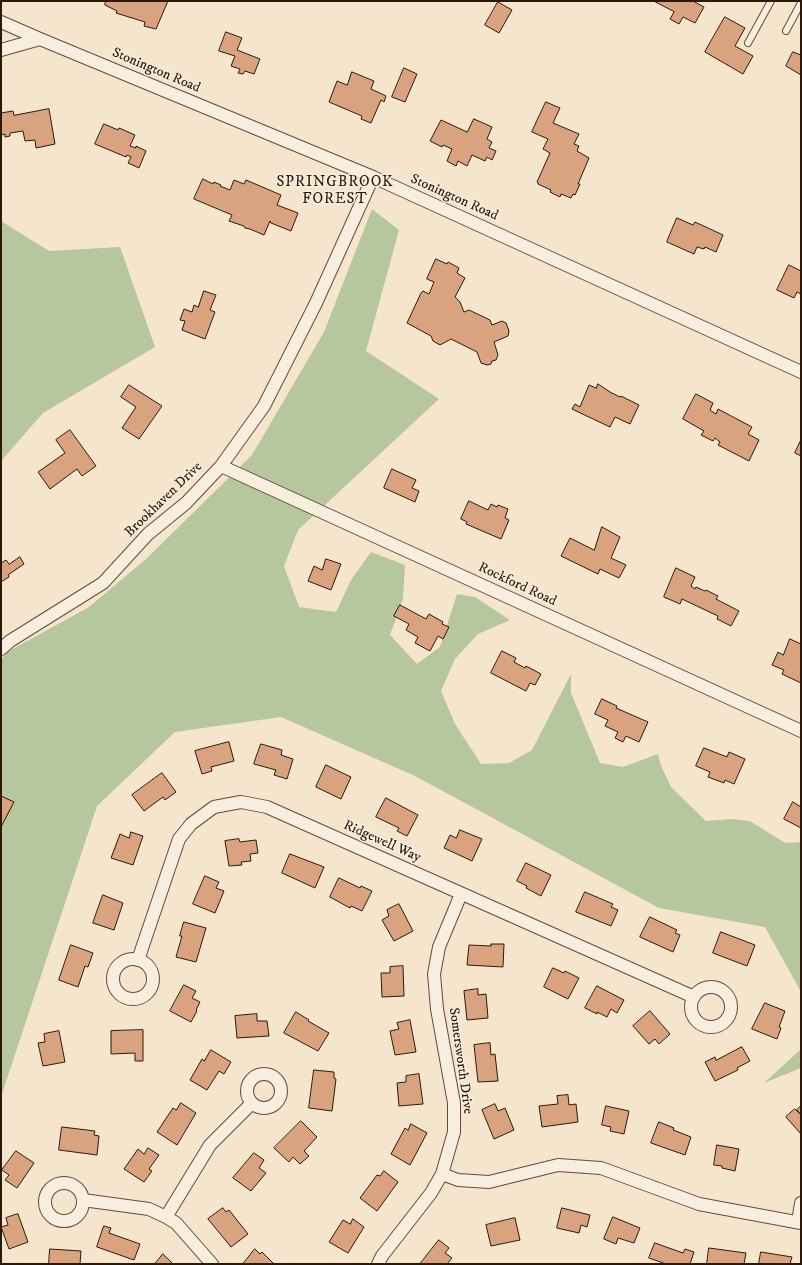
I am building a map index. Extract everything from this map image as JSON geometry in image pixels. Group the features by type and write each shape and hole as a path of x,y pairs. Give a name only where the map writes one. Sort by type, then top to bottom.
{"street":[{"name":"Stonington Road","path":"1,22 373,177 801,372"},
{"path":"1,50 40,39"},
{"name":"Brookhaven Drive","path":"1,649 10,641 103,583 148,534 186,503 221,466 264,406 316,303 373,177"},
{"name":"Rockford Road","path":"221,466 801,731"},
{"name":"Ridgewell Way","path":"138,960 179,839 191,824 214,807 242,802 268,807 694,997"},
{"name":"Somersworth Drive","path":"378,1264 382,1256 431,1193 442,1174 454,1132 454,1103 437,1009 434,974 439,947 461,894"},
{"path":"166,1217 210,1145 252,1103"},
{"path":"442,1174 458,1180 489,1182 558,1165 600,1168 699,1204 799,1222 801,1203"},
{"path":"83,1200 149,1208 176,1223 212,1264"}],"lane":[{"path":"748,43 771,1"},
{"path":"786,31 801,3"}],"green space":[{"path":"372,209 399,230 366,351 439,399 298,530 284,566 299,607 336,612 351,580 371,552 405,565 403,599 390,635 417,664 440,647 457,594 475,597 510,620 478,634 455,659 441,691 455,724 481,764 509,763 532,750 571,674 571,693 600,763 623,767 658,754 661,766 671,787 706,821 732,819 750,821 785,843 801,842 801,992 765,927 659,908 415,776 281,717 175,732 97,806 1,1097 1,659 9,651 89,607 146,559 252,455 324,332"},
{"path":"1,221 49,251 120,247 155,347 43,413 1,461"},
{"path":"801,1049 801,1068 764,1083"}],"building":[{"path":"106,1 168,1 156,29 144,26 145,22 116,13 117,11 105,5"},
{"path":"654,1 693,1 704,7 695,23 683,17 679,24 670,19 674,12"},
{"path":"498,2 512,10 499,33 485,25"},
{"path":"725,17 745,28 735,46 753,56 743,74 705,52"},
{"path":"226,32 242,38 237,50 260,59 254,74 245,71 243,74 238,73 240,69 231,66 235,56 219,51"},
{"path":"793,52 801,55 801,75 786,66"},
{"path":"404,68 417,74 405,102 392,97"},
{"path":"352,72 374,81 371,89 386,96 384,102 381,100 371,123 361,119 362,116 329,102 337,81 347,85"},
{"path":"546,102 560,108 553,123 579,134 574,144 579,146 577,151 589,158 578,184 580,184 575,195 573,194 571,198 561,194 560,197 550,192 551,190 538,184 537,182 550,153 543,149 548,139 532,132"},
{"path":"49,109 55,144 36,148 35,140 25,141 23,131 10,133 10,136 5,137 5,134 1,135 1,113 13,111 14,115"},
{"path":"474,119 492,127 487,139 492,142 489,148 496,151 492,160 487,157 485,161 472,155 467,166 458,161 456,166 447,161 452,149 443,145 442,147 430,141 441,120 467,132"},
{"path":"104,124 118,130 119,128 135,135 130,146 136,148 136,146 146,151 139,168 128,163 131,157 127,155 126,157 95,144"},
{"path":"203,179 213,184 214,182 230,190 234,180 244,184 246,180 281,195 277,205 298,213 291,231 271,223 270,221 264,235 229,221 232,215 194,199"},
{"path":"677,218 693,225 695,222 723,235 716,252 705,247 704,249 697,247 694,254 667,242"},
{"path":"436,259 447,264 448,262 459,268 457,273 465,278 455,297 460,302 464,312 469,310 490,320 492,325 502,321 506,323 509,331 508,336 494,342 498,355 496,360 492,361 491,364 487,365 481,363 477,352 451,339 440,345 433,341 431,336 407,323 421,293 423,291 429,294 434,282 427,279"},
{"path":"789,265 801,271 801,294 797,292 794,298 777,290"},
{"path":"204,291 216,295 210,310 215,312 205,339 182,330 185,321 180,320 184,309 192,312 194,305 198,307"},
{"path":"598,384 610,392 639,405 630,424 615,417 610,427 572,409 575,404 580,407 589,385 596,388"},
{"path":"129,385 162,406 139,439 122,428 136,407 121,397"},
{"path":"696,394 713,403 710,410 716,414 718,409 752,427 748,434 759,440 749,461 718,445 720,442 715,438 713,441 701,435 704,431 683,419"},
{"path":"70,430 96,466 82,476 77,469 50,489 38,472 65,453 56,440"},
{"path":"801,440 801,456 795,453"},
{"path":"392,469 416,480 412,488 419,491 415,502 384,488"},
{"path":"469,501 488,510 491,504 508,509 505,518 509,520 501,539 466,524 467,522 461,519"},
{"path":"602,527 620,537 611,558 626,565 619,578 600,569 598,574 561,556 570,538 594,550"},
{"path":"20,557 24,564 1,582 1,563 6,560 9,564"},
{"path":"326,559 341,564 331,590 308,581 314,566 322,570"},
{"path":"676,568 695,577 691,586 695,589 696,587 705,591 706,590 718,596 716,599 739,611 731,626 717,619 718,616 682,599 680,604 664,597"},
{"path":"400,605 426,619 429,614 443,622 442,624 449,627 443,639 438,636 430,651 415,643 418,637 406,630 409,624 394,616"},
{"path":"790,639 801,644 801,683 782,674 784,670 772,665 778,652 783,655"},
{"path":"502,651 516,658 514,662 525,668 526,666 541,674 535,685 530,683 526,691 491,673"},
{"path":"602,699 617,706 616,708 648,722 639,742 626,736 623,742 615,738 618,732 605,726 608,720 595,714"},
{"path":"229,742 234,761 211,767 212,771 202,774 195,751"},
{"path":"261,744 282,750 281,755 293,759 287,779 274,775 276,770 254,764"},
{"path":"704,748 727,757 729,752 745,759 734,784 725,780 724,783 708,777 710,772 696,766"},
{"path":"326,765 351,777 341,799 316,787"},
{"path":"162,773 176,792 165,800 163,797 144,811 132,795"},
{"path":"1,796 14,802 1,827"},
{"path":"386,798 418,815 407,836 397,831 399,828 376,817"},
{"path":"793,802 801,807 801,828 784,819"},
{"path":"460,830 482,839 472,861 444,848 450,835 456,838"},
{"path":"131,832 143,836 133,865 111,858 120,834 129,838"},
{"path":"239,839 240,842 256,840 258,853 250,854 251,861 241,862 242,865 229,866 225,841"},
{"path":"290,854 324,867 315,888 282,873"},
{"path":"526,863 551,875 541,896 517,881"},
{"path":"205,876 219,882 216,888 224,891 215,913 193,904"},
{"path":"339,878 360,888 361,886 372,891 362,911 351,906 350,908 330,897"},
{"path":"585,892 613,904 611,907 618,910 611,926 576,912"},
{"path":"103,895 123,903 114,930 93,923"},
{"path":"399,904 413,931 394,941 382,920 389,916 387,910"},
{"path":"650,917 677,930 675,933 680,935 673,952 640,937"},
{"path":"184,922 206,928 196,962 176,957"},
{"path":"721,932 755,945 747,966 713,953"},
{"path":"491,944 504,944 503,967 467,965 469,945 491,946"},
{"path":"71,945 93,953 88,967 85,966 78,987 59,980"},
{"path":"403,966 404,996 382,997 381,973 390,973 390,967"},
{"path":"553,968 564,973 565,971 579,978 568,999 544,987"},
{"path":"184,985 196,991 192,998 200,1002 191,1022 170,1011"},
{"path":"597,986 624,1000 617,1013 611,1009 607,1017 585,1008"},
{"path":"478,989 478,995 486,994 488,1018 467,1020 464,991"},
{"path":"765,1003 785,1011 779,1027 781,1028 777,1039 752,1029"},
{"path":"650,1011 670,1034 659,1044 655,1039 649,1044 633,1026"},
{"path":"296,1012 329,1033 318,1051 284,1033"},
{"path":"257,1014 257,1021 267,1021 269,1036 237,1038 235,1016"},
{"path":"410,1020 416,1052 395,1055 390,1031 399,1029 397,1023"},
{"path":"143,1030 143,1061 135,1061 135,1053 111,1054 111,1031"},
{"path":"59,1031 65,1062 43,1066 38,1043 45,1042 44,1034"},
{"path":"490,1043 491,1055 495,1054 498,1081 478,1082 474,1045"},
{"path":"742,1047 750,1061 737,1068 738,1070 715,1081 705,1062 715,1057 716,1060"},
{"path":"211,1050 231,1062 224,1074 219,1071 207,1090 190,1080 202,1059 204,1061"},
{"path":"314,1070 334,1072 334,1078 336,1079 332,1111 309,1108"},
{"path":"419,1074 423,1104 399,1106 397,1083 406,1082 406,1076"},
{"path":"568,1095 569,1105 576,1104 578,1122 542,1127 539,1106 558,1104 557,1096"},
{"path":"181,1103 196,1113 177,1145 157,1132 173,1108 176,1110"},
{"path":"495,1104 498,1111 505,1108 514,1130 494,1139 482,1110"},
{"path":"606,1106 629,1111 624,1134 610,1131 611,1127 602,1125"},
{"path":"801,1106 801,1115 797,1110"},
{"path":"795,1109 801,1115 801,1134 786,1117"},
{"path":"301,1121 317,1137 304,1151 309,1156 300,1164 293,1157 289,1162 274,1148"},
{"path":"659,1122 674,1128 673,1130 691,1137 685,1155 651,1143"},
{"path":"411,1124 427,1133 410,1165 391,1154 405,1128 408,1130"},
{"path":"62,1127 95,1131 94,1135 99,1136 97,1155 59,1150"},
{"path":"717,1145 739,1149 735,1171 722,1168 722,1166 714,1165"},
{"path":"148,1148 159,1155 149,1169 152,1171 144,1182 124,1169 138,1149 144,1154"},
{"path":"16,1151 34,1163 17,1188 5,1180 9,1175 2,1170"},
{"path":"254,1153 264,1160 259,1168 266,1173 251,1191 233,1178"},
{"path":"384,1171 398,1182 377,1211 360,1198 377,1175 380,1176"},
{"path":"223,1208 226,1212 229,1210 248,1234 231,1247 208,1219"},
{"path":"562,1208 590,1215 587,1227 581,1225 579,1233 557,1228"},
{"path":"18,1214 28,1242 9,1249 1,1227 8,1225 6,1218"},
{"path":"613,1217 640,1228 634,1243 618,1238 616,1244 604,1239"},
{"path":"515,1218 520,1240 491,1246 486,1225"},
{"path":"353,1219 364,1227 348,1253 329,1242 343,1220 350,1224"},
{"path":"104,1226 111,1228 109,1233 140,1244 134,1260 97,1247"},
{"path":"439,1240 449,1248 445,1253 452,1258 447,1264 420,1264"},
{"path":"655,1243 683,1253 685,1249 694,1252 690,1264 666,1264 649,1258"},
{"path":"709,1248 746,1253 744,1264 707,1264"},
{"path":"50,1249 81,1251 80,1264 49,1264"},
{"path":"255,1249 260,1254 262,1252 274,1264 243,1264"},
{"path":"761,1252 792,1257 790,1264 759,1264"},
{"path":"163,1254 172,1263 155,1264"}],"district":[{"name":"SPRINGBROOK FOREST","path":"335,192"}]}
